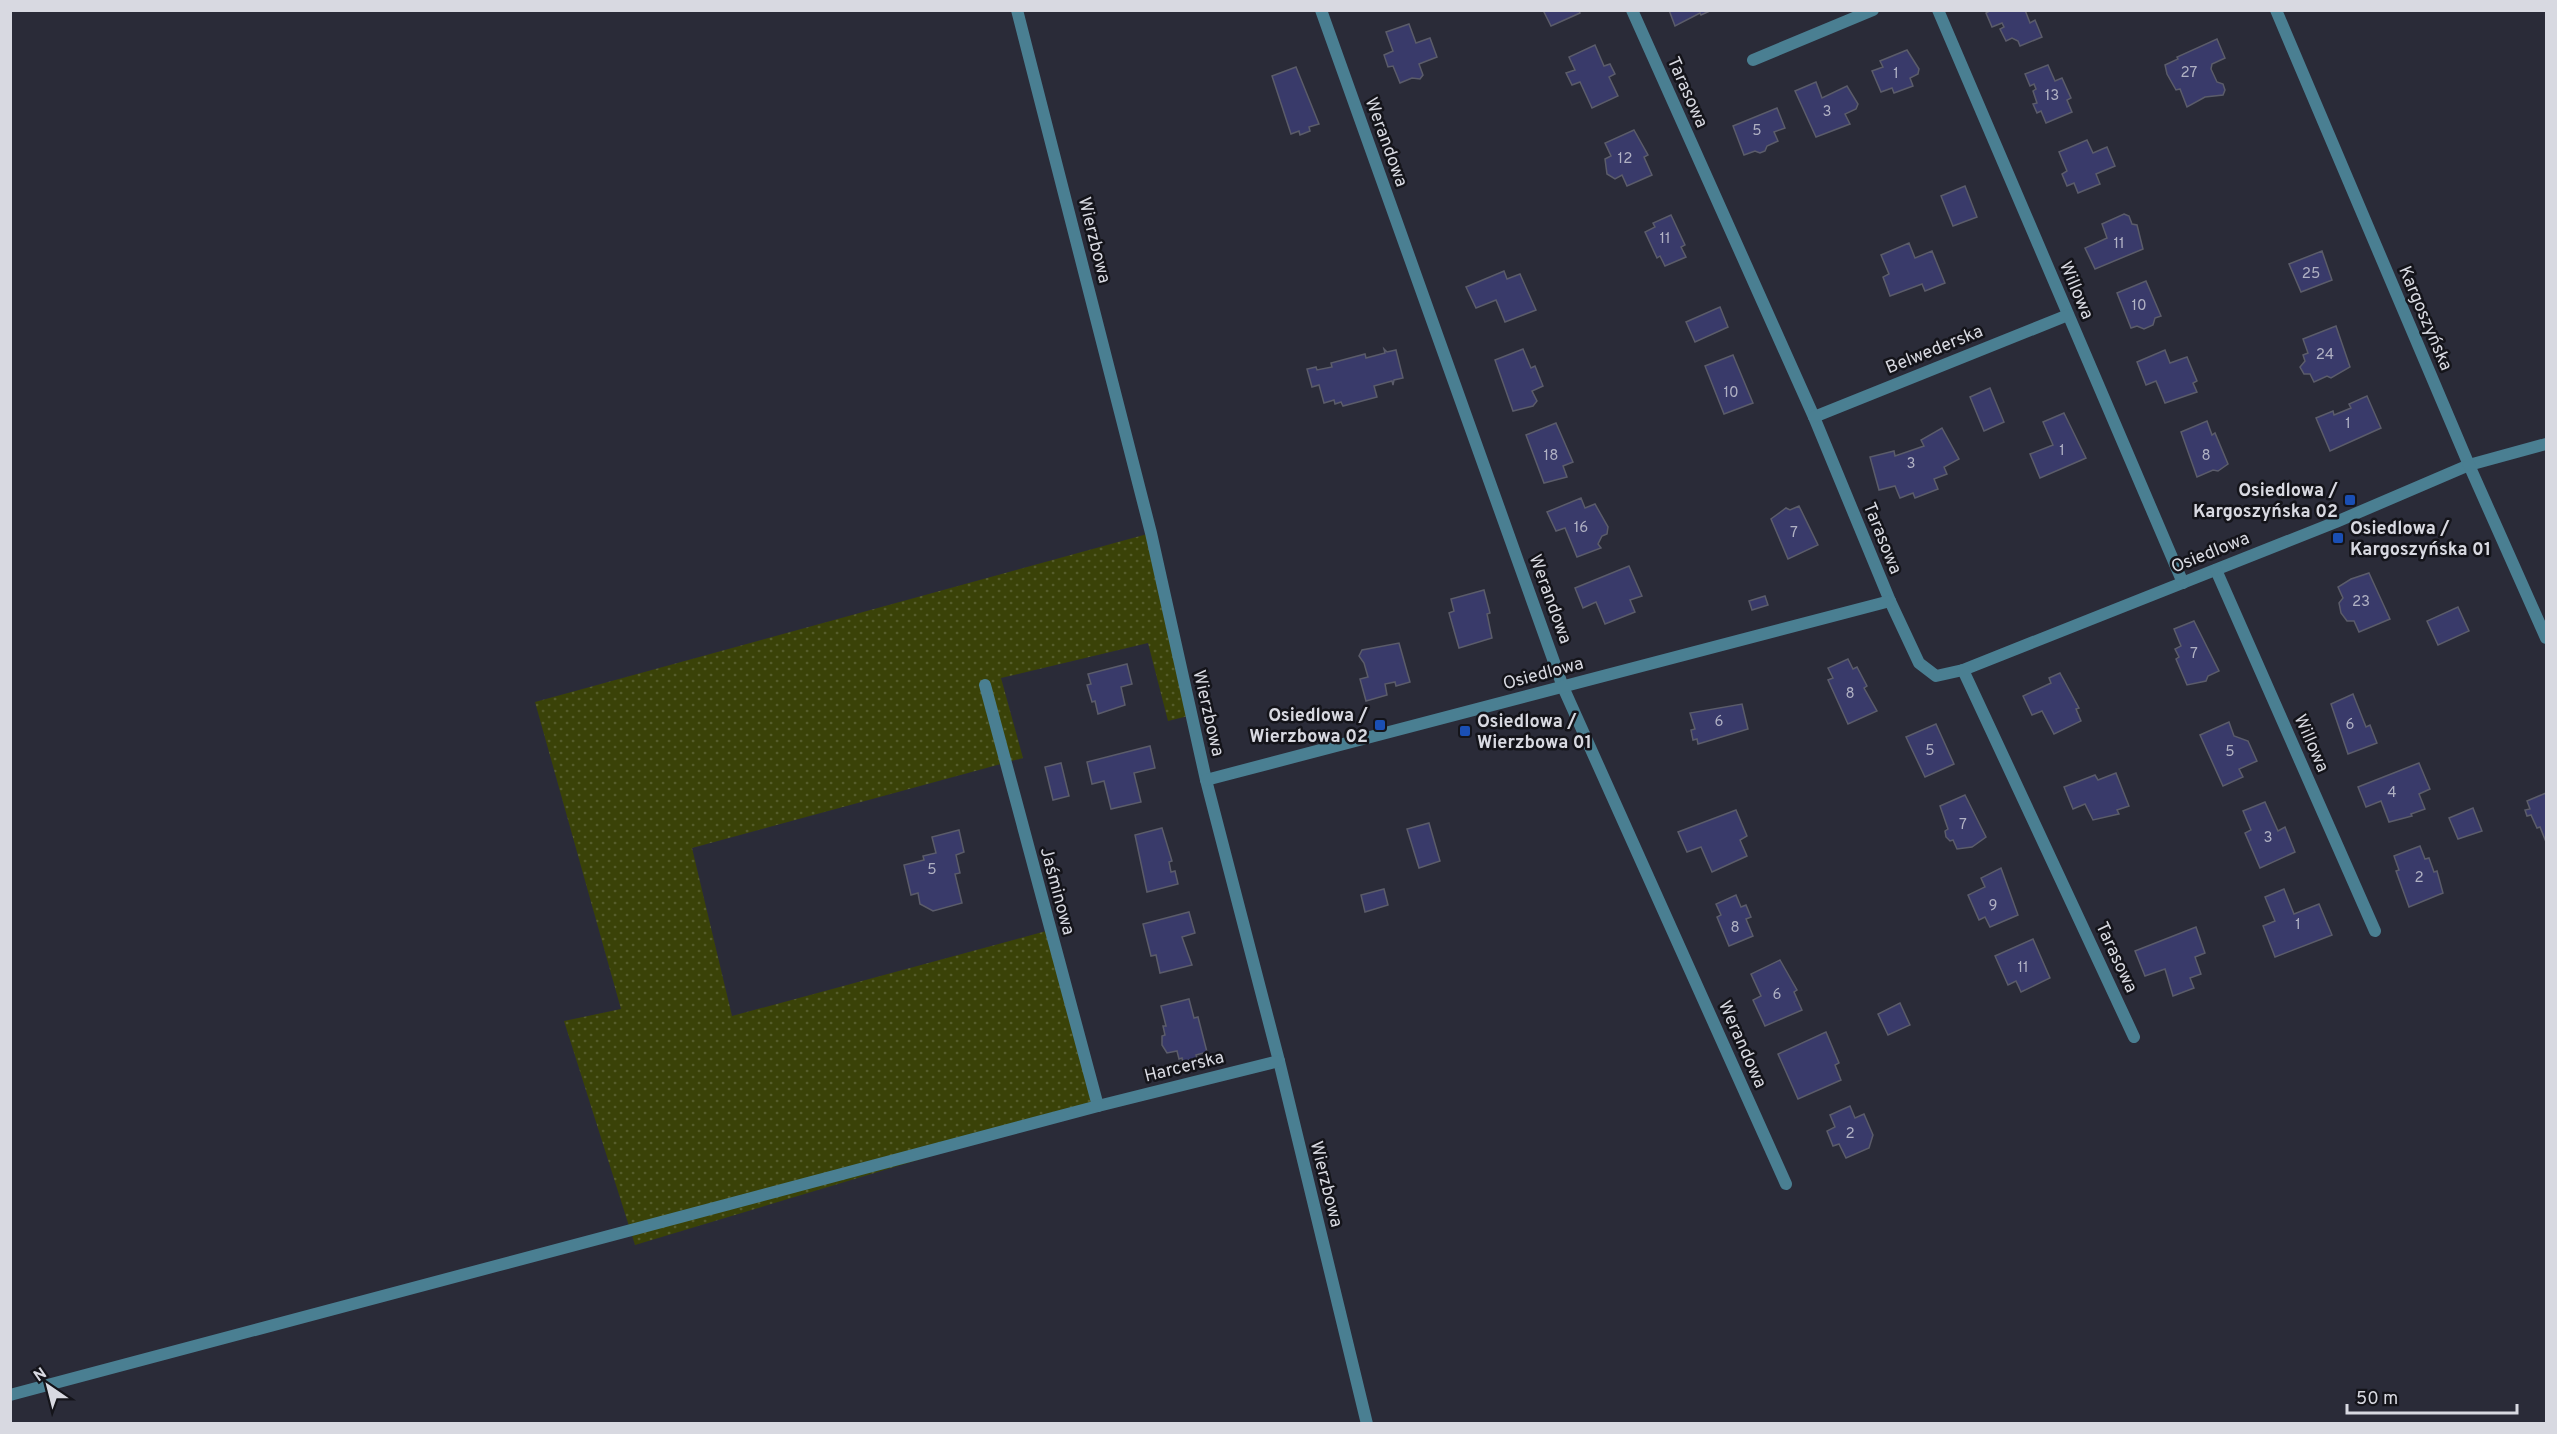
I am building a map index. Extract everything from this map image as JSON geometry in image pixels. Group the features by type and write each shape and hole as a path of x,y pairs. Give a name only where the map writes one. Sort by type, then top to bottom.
{"street":[{"name":"Wierzbowa","path":"1017,10 1151,533 1206,780 1279,1061 1367,1424"},
{"name":"Werandowa","path":"1322,10 1563,687 1786,1184"},
{"name":"Tarasowa","path":"1632,10 1814,417 1890,601 1919,663 1936,676 1963,670 2134,1036"},
{"path":"1753,60 1873,10"},
{"name":"Willowa","path":"1938,10 2183,583"},
{"name":"Kargoszyńska","path":"2276,10 2469,465 2547,638"},
{"name":"Belwederska","path":"1814,417 2068,315"},
{"name":"Osiedlowa","path":"1963,670 2216,570 2469,465 2547,444"},
{"name":"Willowa","path":"2216,570 2374,931"},
{"name":"Osiedlowa","path":"1206,780 1890,601"},
{"name":"Jaśminowa","path":"985,685 1098,1106"},
{"name":"Harcerska","path":"10,1395 1098,1106 1279,1061"}],"green space":[{"path":"1151,533 1192,715 1168,721 1148,643 1001,678 1023,758 692,848 732,1016 1050,930 1098,1106 635,1245 564,1021 621,1009 535,702"}],"building":[{"path":"1543,10 1579,10 1580,13 1551,26"},
{"path":"1669,10 1712,10 1701,15 1700,13 1675,26"},
{"path":"1991,10 2025,10 2030,23 2035,20 2042,37 2020,46 2018,41 2012,38 2006,41 2000,29 2004,27 2002,23 1992,27 1986,13"},
{"path":"1409,24 1416,43 1430,38 1437,57 1419,64 1423,75 1420,79 1412,78 1400,83 1393,66 1388,67 1384,55 1393,51 1386,32"},
{"path":"2217,39 2225,58 2212,64 2211,69 2217,82 2223,84 2225,90 2223,95 2205,97 2187,107 2180,89 2176,90 2167,74 2165,65"},
{"path":"1595,45 1604,66 1610,64 1615,74 1609,77 1618,96 1592,108 1580,82 1572,85 1566,73 1575,70 1569,57"},
{"path":"1907,50 1919,69 1918,74 1910,78 1913,86 1894,93 1892,88 1881,92 1872,71 1883,67 1880,61"},
{"path":"2048,65 2055,81 2062,78 2071,98 2067,100 2072,112 2046,123 2041,111 2037,113 2033,104 2037,103 2033,91 2036,89 2034,84 2030,86 2025,74"},
{"path":"1296,67 1319,124 1309,127 1310,131 1300,135 1299,131 1291,134 1272,76"},
{"path":"1816,82 1822,98 1847,86 1858,104 1856,109 1845,114 1850,124 1816,137 1795,91"},
{"path":"1777,108 1785,128 1774,132 1778,141 1767,146 1765,151 1760,153 1755,151 1744,155 1733,126"},
{"path":"1634,130 1648,155 1644,157 1652,175 1627,186 1622,175 1615,179 1607,174 1605,159 1611,156 1605,143"},
{"path":"2087,140 2093,153 2107,147 2115,166 2096,174 2100,184 2078,193 2074,183 2067,186 2062,174 2067,171 2059,152"},
{"path":"1965,186 1977,217 1953,226 1941,196"},
{"path":"2124,214 2129,216 2132,224 2137,225 2143,249 2095,269 2085,248 2107,238 2102,224"},
{"path":"1671,215 1685,245 1681,247 1686,257 1665,266 1660,256 1657,258 1645,232 1655,227 1653,223"},
{"path":"1909,243 1915,258 1932,251 1945,283 1925,291 1922,284 1890,296 1883,277 1889,274 1881,255"},
{"path":"2322,251 2332,280 2301,292 2289,264"},
{"path":"1504,271 1507,279 1520,274 1536,310 1505,322 1496,300 1476,308 1466,287"},
{"path":"2146,281 2161,316 2155,318 2153,325 2144,329 2137,326 2131,328 2117,293"},
{"path":"1720,307 1728,327 1695,342 1686,322"},
{"path":"2336,326 2350,367 2331,378 2327,376 2314,382 2310,374 2304,374 2300,367 2305,361 2303,355 2308,353 2303,339"},
{"path":"1384,349 1387,352 1396,350 1403,378 1394,380 1393,385 1392,381 1374,386 1377,397 1343,406 1341,402 1335,404 1334,400 1324,403 1319,385 1312,387 1307,369 1332,367 1331,363 1365,354 1366,358 1385,353"},
{"path":"1523,349 1531,368 1535,366 1543,386 1532,391 1537,401 1533,406 1513,411 1495,360"},
{"path":"2165,350 2170,363 2187,357 2197,381 2193,383 2197,392 2165,403 2156,381 2146,385 2137,362"},
{"path":"1733,355 1753,403 1724,414 1705,366"},
{"path":"1990,388 2004,422 1984,431 1970,397"},
{"path":"2367,396 2381,428 2330,451 2316,418 2333,411 2334,415 2351,408 2349,404"},
{"path":"2064,413 2086,458 2040,478 2030,454 2053,445 2043,422"},
{"path":"2207,421 2212,435 2215,433 2228,464 2218,471 2213,470 2197,477 2181,432"},
{"path":"1556,423 1573,462 1563,466 1567,477 1544,483 1526,435"},
{"path":"1942,428 1959,459 1944,467 1947,474 1934,479 1938,489 1915,498 1913,493 1900,498 1895,486 1879,490 1870,457 1894,451 1895,456 1924,446 1921,440"},
{"path":"1581,498 1585,508 1595,504 1608,527 1607,534 1602,536 1598,544 1601,548 1577,557 1565,528 1556,531 1547,512"},
{"path":"1799,506 1818,545 1788,559 1771,519 1786,508 1790,510"},
{"path":"1629,566 1642,596 1630,600 1635,612 1605,624 1596,602 1583,608 1575,588"},
{"path":"2369,573 2390,619 2359,632 2354,621 2347,621 2341,613 2339,603 2343,598 2338,587 2351,579"},
{"path":"1484,590 1490,613 1487,614 1492,638 1459,648 1449,613 1454,611 1451,599"},
{"path":"1765,596 1768,605 1752,610 1749,601"},
{"path":"2458,607 2469,631 2438,645 2427,621"},
{"path":"2194,621 2219,671 2208,676 2206,681 2187,685 2176,659 2179,657 2175,649 2181,646 2174,629"},
{"path":"1399,643 1410,682 1396,686 1395,682 1385,684 1387,695 1366,701 1360,679 1368,677 1364,663 1359,656 1362,650"},
{"path":"1848,659 1853,669 1857,667 1867,686 1864,688 1877,711 1848,724 1828,680 1833,678 1828,668"},
{"path":"1127,664 1132,684 1121,687 1125,705 1098,714 1095,701 1092,702 1087,685 1091,684 1088,674"},
{"path":"2060,673 2079,708 2076,709 2081,721 2054,734 2042,711 2032,715 2023,696 2051,683 2049,678"},
{"path":"2353,694 2366,727 2370,725 2377,743 2348,754 2331,704"},
{"path":"1742,704 1748,729 1698,744 1697,739 1693,740 1691,730 1695,729 1690,713"},
{"path":"2229,722 2234,736 2248,741 2257,761 2239,769 2243,777 2223,786 2200,735"},
{"path":"1936,724 1954,764 1925,777 1906,737"},
{"path":"1150,746 1155,768 1134,773 1141,802 1111,809 1104,781 1092,784 1087,762"},
{"path":"1061,763 1069,796 1053,800 1045,767"},
{"path":"2419,763 2430,789 2419,794 2425,809 2411,814 2412,816 2389,822 2381,801 2366,807 2358,787"},
{"path":"2116,773 2129,806 2117,810 2119,814 2093,820 2085,804 2073,809 2064,787 2095,775 2098,780"},
{"path":"2546,793 2546,842 2540,827 2537,828 2531,815 2527,816 2525,810 2530,809 2527,801"},
{"path":"1965,795 1986,837 1972,847 1957,849 1953,840 1950,841 1946,837 1945,831 1948,829 1940,806"},
{"path":"2265,802 2278,831 2285,827 2295,852 2260,868 2245,833 2251,830 2243,811"},
{"path":"2473,808 2482,831 2458,839 2449,818"},
{"path":"1736,810 1747,836 1740,840 1747,856 1712,872 1701,847 1687,852 1678,832"},
{"path":"1429,823 1440,861 1419,868 1407,829"},
{"path":"1162,828 1172,861 1169,862 1171,872 1175,871 1178,884 1147,892 1135,835"},
{"path":"959,830 964,852 956,855 960,873 955,874 962,903 933,911 920,904 918,893 911,895 904,865 924,860 923,856 936,853 932,837"},
{"path":"2420,846 2425,859 2429,858 2434,872 2437,871 2443,893 2409,907 2396,871 2399,870 2394,856"},
{"path":"2001,868 2018,915 1990,927 1985,917 1979,920 1968,895 1985,887 1981,878"},
{"path":"1384,889 1388,905 1365,912 1361,895"},
{"path":"2284,889 2294,914 2319,904 2332,935 2275,957 2263,926 2275,921 2265,897"},
{"path":"1736,895 1741,907 1746,905 1751,917 1746,919 1753,936 1729,946 1717,917 1721,915 1716,904"},
{"path":"1189,912 1195,933 1182,937 1192,965 1160,973 1156,955 1151,956 1143,924"},
{"path":"2196,927 2205,953 2195,957 2201,974 2190,978 2194,988 2173,996 2165,969 2145,976 2135,951"},
{"path":"2033,939 2050,978 2021,992 2016,981 2008,985 1995,956"},
{"path":"1780,960 1797,990 1794,992 1802,1010 1765,1026 1753,1000 1761,996 1751,974"},
{"path":"1189,999 1194,1018 1198,1017 1207,1052 1183,1062 1182,1058 1179,1059 1177,1051 1167,1053 1162,1045 1162,1036 1165,1035 1163,1026 1166,1026 1161,1006"},
{"path":"1900,1003 1910,1025 1888,1035 1878,1014"},
{"path":"1826,1032 1839,1063 1835,1065 1841,1080 1798,1099 1778,1054"},
{"path":"1850,1106 1855,1118 1864,1114 1873,1135 1869,1148 1846,1158 1839,1144 1833,1146 1827,1131 1835,1127 1830,1115"}],"place":[{"name":"Osiedlowa / Kargoszyńska 02","path":"2350,500"},
{"name":"Osiedlowa / Kargoszyńska 01","path":"2338,538"},
{"name":"Osiedlowa / Wierzbowa 02","path":"1380,725"},
{"name":"Osiedlowa / Wierzbowa 01","path":"1465,731"}]}
